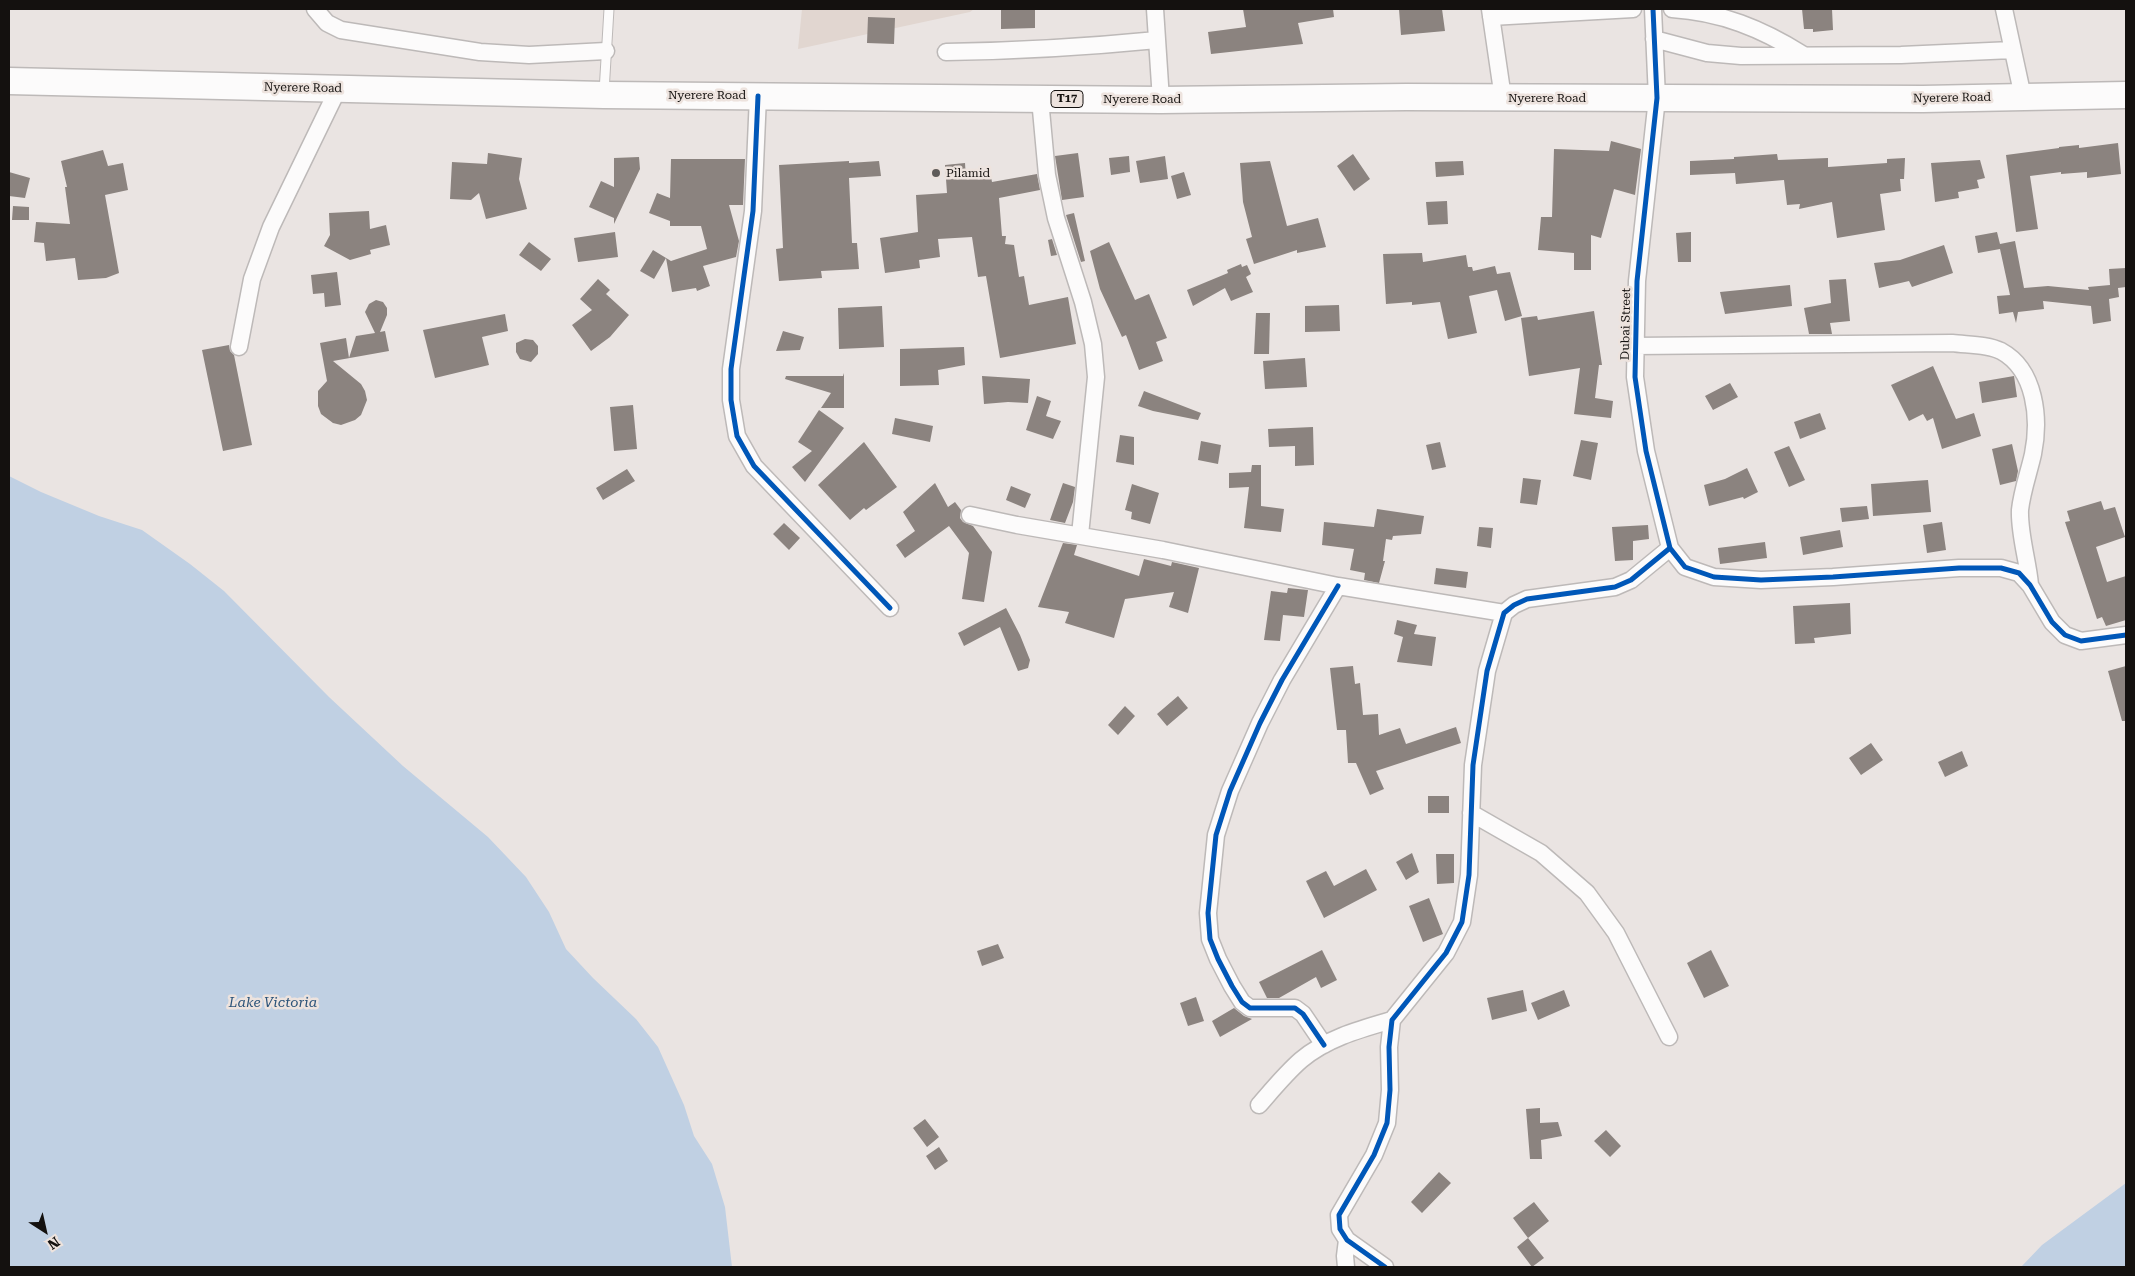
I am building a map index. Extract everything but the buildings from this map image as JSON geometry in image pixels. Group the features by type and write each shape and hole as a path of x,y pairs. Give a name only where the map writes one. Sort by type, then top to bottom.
{"main road":[{"name":"Nyerere Road","path":"9,81 604,94 1160,100 1503,98 1923,99 2126,95"}],"street":[{"path":"315,9 327,23 341,30 480,52 529,56 606,51"},
{"path":"1155,9 1160,100"},
{"path":"1503,98 1491,13 1633,9"},
{"name":"Dubai Street","path":"1653,9 1657,98 1637,281 1635,378 1646,451 1670,548"},
{"path":"1672,9 1714,14 1742,22 1774,36 1802,54"},
{"path":"2004,9 2023,96"},
{"path":"1654,38 1706,53 1741,56 1802,54 1900,55 2012,50"},
{"path":"946,52 1024,51 1091,47 1156,40"},
{"path":"239,347 252,279 271,227 338,89"},
{"path":"758,96 753,211 731,369 731,400 737,436 754,466 890,608"},
{"path":"1040,98 1047,175 1056,218 1083,302 1094,344 1096,377 1080,535"},
{"path":"1635,346 1952,343 1999,350 2014,360 2022,371 2034,402 2037,417 2033,455 2020,510 2030,585"},
{"path":"970,515 1017,526 1163,550 1338,586 1504,613"},
{"path":"1259,1105 1302,1059 1324,1045 1359,1030 1392,1020 1446,953 1462,922 1469,875 1471,813 1479,718 1487,671 1504,613 1514,605 1527,599 1615,587 1632,580 1670,548 1685,566 1714,577 1761,580 1959,568 2001,568 2019,573 2030,585 2052,622 2065,635 2081,641 2126,635"},
{"path":"1324,1045 1303,1014 1295,1008 1250,1008 1242,1002 1218,959 1210,939 1208,913 1216,835 1230,791 1282,680 1338,586"},
{"path":"1471,813 1541,853 1587,893 1616,933 1669,1037"},
{"path":"1385,1267 1347,1240 1340,1229 1339,1215 1374,1155 1387,1123 1392,1020"},
{"path":"1346,1267 1347,1240"}],"lane":[{"path":"604,94 609,9"}],"shaded area":[{"path":"802,9 974,9 970,12 798,49"}],"water":[{"name":"Lake Victoria","path":"9,476 41,492 99,516 142,530 190,564 224,591 329,697 403,766 488,837 526,877 549,912 566,949 636,1019 658,1047 684,1105 694,1136 712,1164 725,1207 732,1267 9,1267"},
{"path":"2126,1183 2126,1267 2021,1267 2042,1245"}],"cycle path":[{"path":"1653,9 1657,98 1637,281 1635,377 1646,451 1670,548 1685,567 1714,577 1761,580 1959,568 2001,568 2019,573 2030,585 2052,622 2065,635 2081,641 2126,635"},
{"path":"758,96 753,211 731,369 731,400 737,436 754,466 890,608"},
{"path":"1385,1267 1347,1240 1340,1229 1339,1215 1374,1155 1387,1123 1390,1090 1389,1047 1392,1020 1446,953 1462,922 1469,875 1473,765 1487,671 1504,613 1514,605 1527,599 1615,587 1631,580 1670,548"},
{"path":"1324,1045 1303,1014 1295,1008 1250,1008 1242,1002 1218,959 1210,939 1208,913 1216,835 1230,791 1260,723 1282,680 1338,586"}],"place":[{"name":"Pilamid","path":"936,173"}]}
